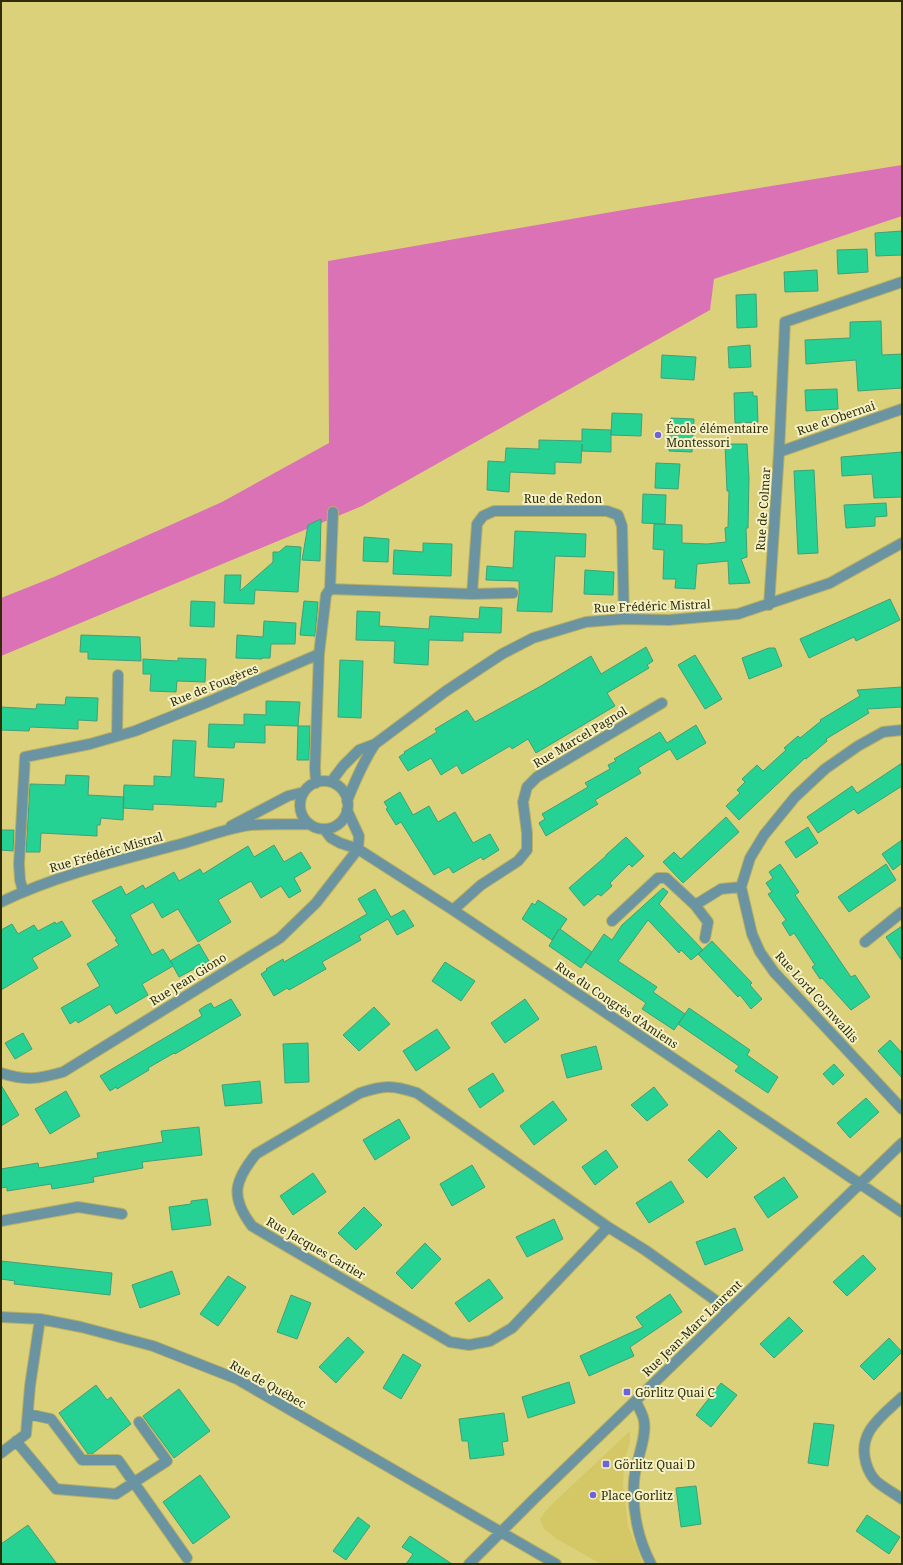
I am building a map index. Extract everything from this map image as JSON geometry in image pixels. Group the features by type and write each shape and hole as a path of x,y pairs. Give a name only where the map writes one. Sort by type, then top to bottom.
{"street":[{"name":"Rue de Colmar","path":"769,605 779,452 785,322 902,282"},
{"name":"Rue d'Obernai","path":"779,452 902,409"},
{"name":"Rue de Redon","path":"472,594 477,524 483,516 494,511 607,511 618,515 622,526 624,619"},
{"path":"316,783 315,768 319,654 326,595 330,589 333,512"},
{"name":"Rue Frédéric Mistral","path":"331,782 343,766 359,750 375,744 446,691 502,654 533,638 586,622 624,619 669,620 738,614 769,605 830,583 902,543"},
{"path":"330,589 472,594 513,593"},
{"name":"Rue de Fougères","path":"23,891 20,880 19,864 24,757 90,744 117,736 208,702 319,654"},
{"path":"117,736 118,675"},
{"name":"Rue Marcel Pagnol","path":"453,910 481,885 518,862 527,850 527,834 523,802 527,787 537,777 662,703"},
{"path":"695,905 721,889 741,887 750,858 764,835 795,797 825,769 858,746 883,732 902,730"},
{"name":"Rue Frédéric Mistral","path":"347,806 355,781 365,759 375,744"},
{"path":"347,806 344,818 339,824 332,828 318,829 308,824 302,815 300,803 304,792 316,783 331,782 338,786 344,793 347,806 359,836 358,849"},
{"name":"Rue Frédéric Mistral","path":"220,832 288,796 304,792"},
{"name":"Rue Frédéric Mistral","path":"1,902 23,891 86,869 220,832 250,825 308,824"},
{"name":"Rue du Congrès d'Amiens","path":"324,829 331,838 340,843 358,849 453,910 902,1212"},
{"name":"Rue Jean Giono","path":"1,1073 17,1078 40,1078 63,1072 280,938 316,903 358,849"},
{"path":"612,921 658,878 666,878 695,905 708,922 706,938"},
{"name":"Rue Lord Cornwallis","path":"741,887 752,934 760,952 774,972 902,1109"},
{"path":"865,942 902,912"},
{"name":"Rue Jacques Cartier","path":"608,1227 512,1328 490,1341 469,1345 450,1342 252,1226 243,1214 239,1202 237,1187 244,1170 256,1154 360,1093 377,1087 397,1086 417,1093 608,1227 645,1250 729,1310"},
{"name":"Rue Jean-Marc Laurent","path":"469,1564 902,1143"},
{"path":"1,1221 78,1207 122,1214"},
{"name":"Rue de Québec","path":"1,1317 40,1319 81,1327 153,1346 238,1379 556,1564"},
{"path":"1,1453 26,1434 30,1386 40,1319"},
{"path":"902,1397 878,1419 867,1433 864,1444 864,1457 868,1472 876,1481 902,1499"},
{"path":"636,1401 644,1419 645,1430 634,1481 636,1522 646,1554 651,1564"},
{"path":"28,1414 51,1419 82,1460 118,1460 187,1558"},
{"path":"16,1441 56,1489 116,1494 166,1461 139,1422"}],"shaded area":[{"path":"902,165 902,216 714,279 710,310 362,506 1,656 1,598 54,577 222,502 329,443 328,261 629,209"},
{"name":"Place Gorlitz","path":"630,1431 630,1443 624,1461 623,1484 628,1526 643,1564 601,1564 557,1539 544,1529 540,1519 549,1507"}],"building":[{"path":"902,231 902,255 876,256 875,233"},
{"path":"867,249 868,272 838,274 837,250"},
{"path":"817,270 818,291 785,292 784,272"},
{"path":"756,294 757,327 737,328 736,295"},
{"path":"881,321 882,355 902,354 902,388 858,391 856,360 806,364 805,340 850,338 850,322"},
{"path":"750,345 751,367 729,368 728,347"},
{"path":"662,355 696,357 694,380 661,378"},
{"path":"837,389 838,409 806,411 805,390"},
{"path":"753,392 753,396 757,396 758,422 735,423 734,393"},
{"path":"612,413 642,414 641,436 611,435"},
{"path":"671,418 694,419 692,452 669,451"},
{"path":"582,429 611,430 611,452 582,451 582,444 581,463 555,462 555,474 510,472 509,492 487,490 488,461 505,462 506,448 539,449 539,440 582,441"},
{"path":"725,444 747,444 749,478 748,528 746,528 747,557 741,559 750,583 729,584 728,561 697,564 695,589 675,588 676,579 663,579 664,550 653,549 654,524 682,525 682,543 707,544 726,542 725,528 728,527 729,491 727,491"},
{"path":"902,452 902,497 874,498 872,474 842,476 841,457"},
{"path":"656,463 680,464 678,489 655,488"},
{"path":"814,470 818,553 798,554 794,471"},
{"path":"643,494 666,495 665,524 642,523"},
{"path":"886,503 887,516 875,517 875,526 846,528 844,505"},
{"path":"321,519 320,561 302,560 308,525"},
{"path":"515,531 586,534 585,557 555,556 552,612 517,611 519,581 486,580 487,566 513,568"},
{"path":"364,537 389,539 388,562 363,561"},
{"path":"423,543 452,544 451,576 393,574 394,550 423,552"},
{"path":"286,546 301,547 298,592 255,590 254,604 224,603 225,575 241,575 240,591 273,562 273,552 279,552"},
{"path":"585,570 614,572 613,595 584,594"},
{"path":"890,599 900,620 856,641 854,637 809,658 800,639"},
{"path":"191,601 215,602 214,627 190,626"},
{"path":"304,601 318,602 315,636 300,635"},
{"path":"480,607 502,608 501,633 463,632 463,641 429,640 428,665 394,663 395,641 356,640 357,611 380,612 379,626 429,629 430,616 479,619"},
{"path":"264,621 296,623 295,644 271,644 270,658 236,658 237,635 263,637"},
{"path":"81,635 140,637 141,661 88,659 88,652 80,652"},
{"path":"646,647 653,661 647,665 649,668 607,693 615,706 536,753 528,739 512,749 510,746 462,774 457,765 441,775 431,758 408,771 399,757 405,753 404,752 437,732 435,729 467,710 475,722 541,686 591,656 601,674"},
{"path":"769,648 775,648 782,666 749,679 742,658"},
{"path":"695,655 722,699 705,709 678,665"},
{"path":"178,658 206,659 205,682 177,681 176,692 150,691 151,674 143,674 143,659 178,661"},
{"path":"340,660 363,661 361,718 338,717"},
{"path":"902,687 902,707 867,709 869,713 826,739 827,741 806,759 805,758 739,820 726,806 740,793 737,790 745,782 742,779 757,765 763,771 786,750 784,748 798,736 800,738 821,721 820,720 860,696 857,690"},
{"path":"66,697 98,698 97,721 78,720 78,729 30,727 29,731 1,730 1,707 36,709 37,704 65,705"},
{"path":"266,701 300,702 298,726 265,725 265,743 235,742 234,748 208,747 209,724 244,725 244,714 266,715"},
{"path":"696,725 706,743 677,760 670,749 638,768 641,773 595,800 598,804 546,836 539,823 545,819 542,814 588,787 585,783 610,769 608,765 616,761 614,759 660,732 667,743"},
{"path":"298,726 310,726 309,760 297,760"},
{"path":"173,740 196,741 194,777 224,779 222,802 216,802 216,807 153,804 153,810 123,808 124,785 154,786 154,776 171,777"},
{"path":"902,763 902,786 858,814 854,809 818,833 807,817 852,786 857,793"},
{"path":"66,775 89,776 88,795 124,797 123,820 101,818 100,825 97,825 97,836 41,833 40,852 26,852 30,784 65,785"},
{"path":"400,792 413,815 429,806 438,822 455,812 473,843 490,834 499,850 483,860 481,857 453,873 449,867 434,875 401,822 396,825 386,809 388,808 384,802"},
{"path":"726,817 739,832 683,883 663,862 674,852 681,859"},
{"path":"808,827 818,843 796,858 785,842"},
{"path":"1,830 14,830 13,851 1,850"},
{"path":"626,837 644,856 632,867 629,864 610,883 612,886 601,896 598,894 584,906 569,888"},
{"path":"902,840 902,863 893,870 882,854"},
{"path":"274,845 284,862 301,852 311,868 294,878 301,891 289,898 281,886 261,898 251,881 218,900 231,922 198,942 178,909 162,918 153,902 130,915 152,955 163,949 170,961 199,944 209,961 179,977 173,966 142,984 148,995 116,1014 110,1004 78,1023 76,1020 70,1024 61,1008 100,986 87,964 119,945 115,940 117,939 92,901 121,886 126,895 143,885 145,889 174,872 179,881 200,869 203,874 248,846 254,857"},
{"path":"780,864 799,892 795,895 851,977 855,975 870,997 851,1010 822,978 820,979 812,967 815,965 794,933 790,936 782,923 786,920 768,894 772,892 766,883 773,878 769,872"},
{"path":"886,864 896,880 849,912 838,897"},
{"path":"663,888 668,892 659,904 703,950 691,960 681,950 679,953 648,920 618,961 657,987 653,992 685,1014 674,1030 642,1009 646,1003 585,962 604,934 612,940 622,925"},
{"path":"375,889 391,917 404,910 414,926 397,935 388,919 359,936 361,940 322,962 326,969 289,990 287,988 274,996 261,974 267,970 266,969 283,959 284,962 367,914 358,899"},
{"path":"538,900 567,919 560,929 592,952 581,968 549,946 559,929 552,940 522,919 532,903 535,905"},
{"path":"62,921 71,936 32,958 38,968 1,990 1,930 12,924 18,934 34,925 38,931 55,922 56,924"},
{"path":"902,926 902,961 886,937"},
{"path":"712,941 752,983 750,985 762,999 751,1009 740,995 738,997 698,954"},
{"path":"445,962 475,981 461,1001 432,981"},
{"path":"231,999 241,1015 175,1054 174,1053 148,1068 149,1070 117,1089 116,1087 110,1091 100,1076 202,1016 199,1010 205,1006 211,1003 214,1008"},
{"path":"525,999 539,1019 505,1043 491,1023"},
{"path":"374,1007 390,1024 359,1051 343,1035"},
{"path":"689,1008 750,1050 747,1055 778,1077 768,1093 735,1071 739,1066 678,1024"},
{"path":"437,1029 450,1048 416,1071 403,1051"},
{"path":"23,1033 32,1049 15,1059 5,1043"},
{"path":"890,1040 902,1053 902,1078 878,1051"},
{"path":"308,1043 309,1082 285,1083 283,1044"},
{"path":"596,1046 602,1069 567,1078 561,1055"},
{"path":"834,1064 844,1075 833,1085 823,1074"},
{"path":"493,1073 504,1091 480,1108 468,1089"},
{"path":"260,1081 262,1103 225,1106 222,1085"},
{"path":"1,1085 19,1115 1,1126"},
{"path":"654,1087 668,1105 647,1121 631,1105"},
{"path":"66,1091 80,1116 50,1134 35,1109"},
{"path":"866,1098 879,1112 850,1138 837,1123"},
{"path":"553,1101 567,1120 534,1145 520,1126"},
{"path":"399,1119 410,1138 375,1160 363,1140"},
{"path":"199,1127 202,1155 142,1162 143,1168 93,1177 94,1182 52,1189 51,1184 7,1191 7,1187 1,1188 1,1169 38,1163 39,1168 98,1158 97,1153 163,1142 161,1131"},
{"path":"719,1130 737,1148 707,1178 688,1160"},
{"path":"606,1150 618,1167 595,1185 582,1167"},
{"path":"472,1165 485,1187 452,1206 440,1184"},
{"path":"313,1173 326,1192 293,1215 280,1196"},
{"path":"784,1177 798,1197 768,1218 754,1197"},
{"path":"671,1181 684,1202 649,1223 636,1203"},
{"path":"207,1199 211,1225 172,1230 169,1207 191,1204 191,1201"},
{"path":"364,1207 382,1225 356,1250 338,1233"},
{"path":"554,1219 563,1239 527,1257 516,1237"},
{"path":"735,1228 743,1250 705,1265 696,1242"},
{"path":"425,1243 441,1259 412,1289 396,1273"},
{"path":"863,1255 876,1269 847,1296 833,1282"},
{"path":"1,1261 112,1273 110,1295 14,1284 15,1281 1,1279"},
{"path":"172,1271 180,1294 140,1308 132,1285"},
{"path":"228,1276 246,1287 218,1326 200,1314"},
{"path":"489,1279 503,1298 469,1322 455,1303"},
{"path":"670,1294 682,1312 630,1347 634,1356 589,1376 580,1356 643,1327 636,1317"},
{"path":"291,1295 311,1303 297,1339 277,1332"},
{"path":"789,1317 803,1331 774,1358 760,1344"},
{"path":"348,1337 364,1352 336,1383 319,1367"},
{"path":"889,1338 902,1352 874,1380 860,1366"},
{"path":"403,1354 421,1365 401,1399 383,1388"},
{"path":"569,1382 575,1403 528,1418 522,1397"},
{"path":"721,1383 737,1395 711,1427 696,1415"},
{"path":"96,1385 107,1400 111,1397 131,1424 92,1454 88,1454 59,1413"},
{"path":"179,1389 210,1431 174,1458 143,1416"},
{"path":"504,1413 508,1441 502,1442 504,1455 470,1459 468,1441 462,1441 459,1419"},
{"path":"814,1423 834,1425 828,1466 808,1463"},
{"path":"200,1475 230,1517 193,1544 163,1502"},
{"path":"696,1486 701,1524 681,1527 676,1488"},
{"path":"867,1515 900,1537 889,1554 856,1531"},
{"path":"358,1517 370,1526 346,1560 333,1551"},
{"path":"28,1525 57,1564 1,1564 1,1544"},
{"path":"410,1536 452,1564 406,1564 413,1554 402,1547"}],"place":[{"name":"École élémentaire Montessori","path":"658,435"},
{"name":"Görlitz Quai C","path":"627,1392"},
{"name":"Görlitz Quai D","path":"606,1464"},
{"name":"Place Gorlitz","path":"593,1495"}]}
